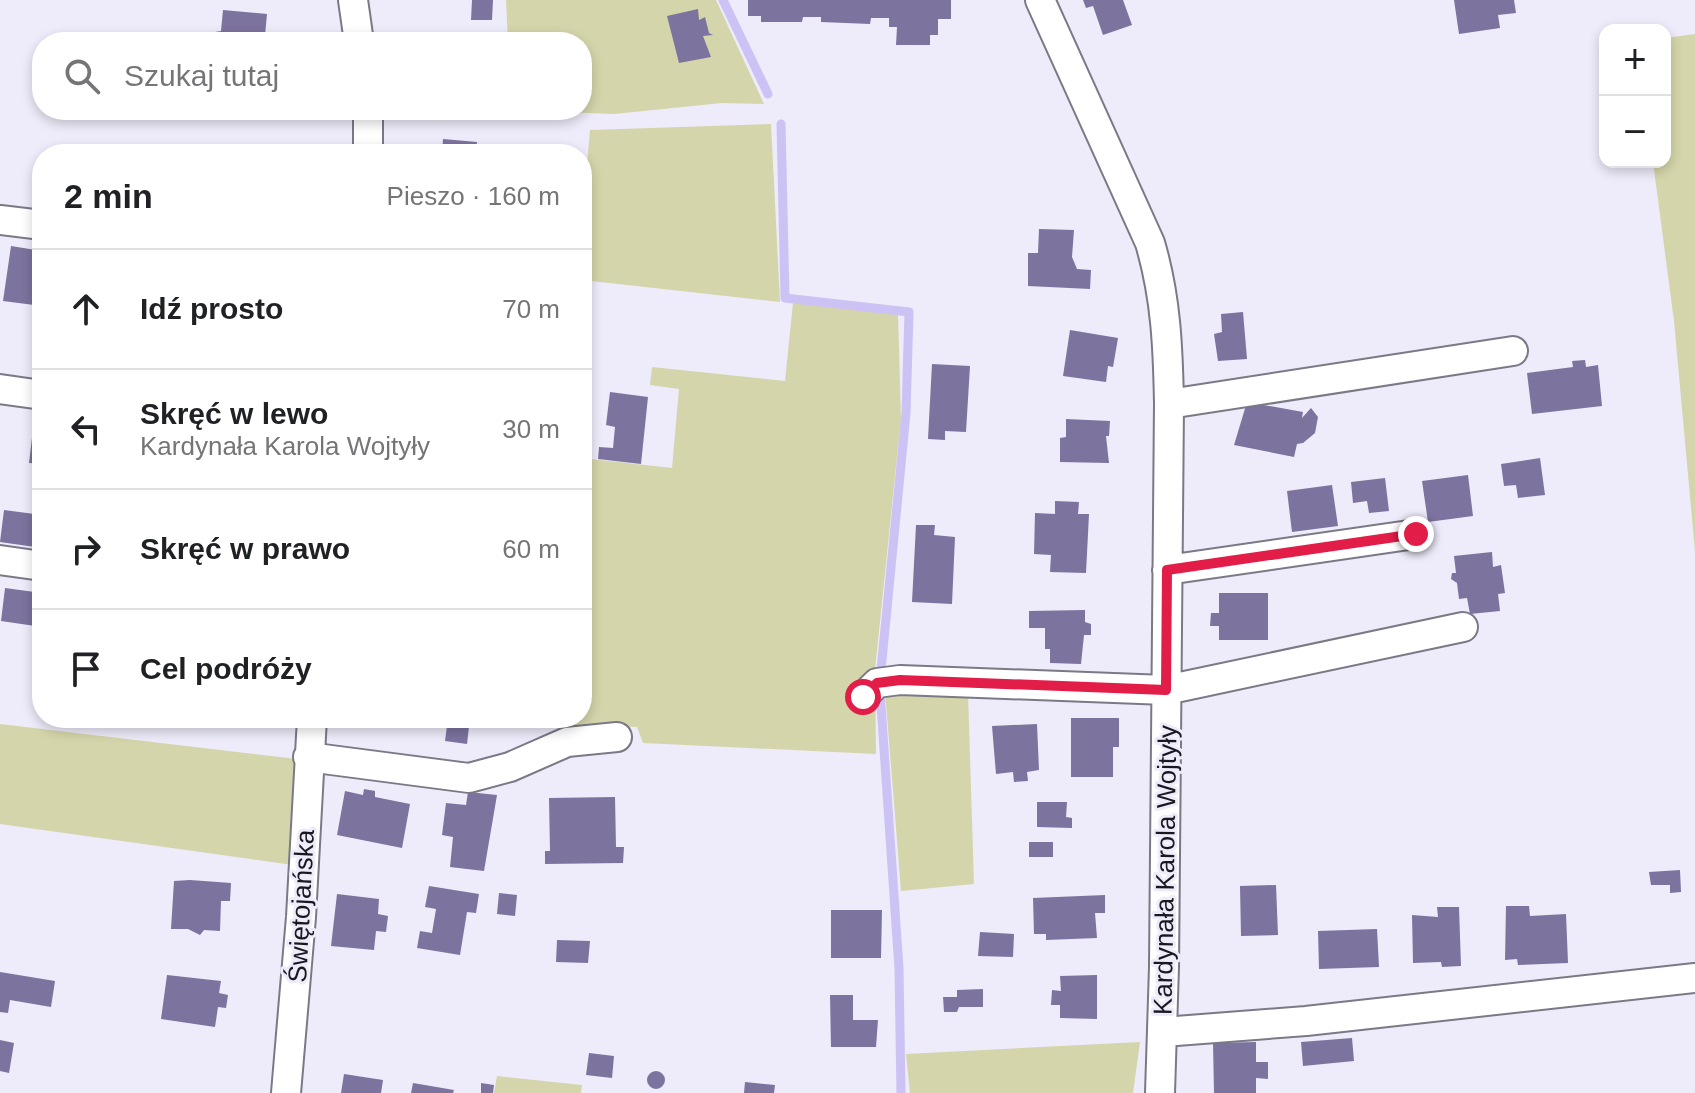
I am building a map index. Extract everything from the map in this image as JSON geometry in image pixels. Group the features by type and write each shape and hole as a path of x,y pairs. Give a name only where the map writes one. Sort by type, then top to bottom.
{"street":[{"path":"353,0 358,32"},
{"name":"Kardynała Karola Wojtyły","path":"1040,0 1150,243 1163,288 1169,404 1160,1093"},
{"path":"368,120 368,144"},
{"path":"0,220 32,224"},
{"path":"1169,404 1513,351"},
{"path":"0,389 32,394"},
{"path":"1167,570 1416,534"},
{"path":"0,560 32,565"},
{"path":"863,697 877,683 900,680 1166,690 1463,627"},
{"name":"Świętojańska","path":"286,1093 301,917 311,728"},
{"path":"308,757 469,778 510,767 567,742 617,737"},
{"path":"1163,1032 1306,1021 1695,978"}],"green space":[{"path":"506,0 716,0 764,104 722,103 614,114 592,113 592,32 508,32"},
{"path":"1695,34 1695,551 1674,321 1654,168 1671,168 1671,37"},
{"path":"771,124 780,302 592,281 590,130"},
{"path":"793,303 898,314 901,418 875,670 876,754 643,743 637,727 592,726 592,459 672,468 679,389 650,385 652,367 785,381"},
{"path":"885,691 968,693 974,884 901,891"},
{"path":"0,724 297,759 293,865 0,824"},
{"path":"1140,1042 1133,1093 910,1093 906,1054"},
{"path":"497,1076 582,1085 581,1093 494,1093"}],"building":[{"path":"472,0 493,0 492,20 471,20"},
{"path":"748,0 951,0 951,19 938,19 938,35 930,35 930,45 896,45 897,27 889,27 889,18 871,18 870,24 821,22 821,17 803,17 802,22 761,22 761,16 748,16"},
{"path":"1083,0 1123,0 1132,25 1103,35 1093,6 1086,8"},
{"path":"1454,0 1514,0 1516,13 1498,15 1500,28 1459,34"},
{"path":"698,9 699,20 705,17 709,33 713,35 703,36 711,57 679,63 667,16"},
{"path":"223,10 267,14 265,32 215,32 221,31"},
{"path":"443,139 477,142 477,144 443,144"},
{"path":"1039,229 1074,230 1072,257 1077,269 1091,270 1090,289 1028,286 1028,253 1038,253"},
{"path":"11,246 32,249 32,305 3,301"},
{"path":"1243,312 1247,359 1218,361 1214,334 1222,332 1221,314"},
{"path":"1070,330 1118,338 1113,367 1108,366 1106,382 1063,376"},
{"path":"1585,360 1586,367 1598,365 1602,406 1532,414 1527,373 1573,367 1572,361"},
{"path":"932,364 970,366 966,432 945,431 945,440 928,439"},
{"path":"610,392 648,397 641,464 598,459 599,447 613,448 615,427 606,425"},
{"path":"1247,402 1303,412 1302,418 1311,408 1318,417 1315,433 1297,444 1294,457 1234,445"},
{"path":"1066,419 1110,421 1109,436 1106,436 1109,463 1060,462 1060,438 1066,437"},
{"path":"1540,458 1545,495 1518,498 1516,485 1504,486 1501,464"},
{"path":"1468,475 1473,516 1428,522 1422,481"},
{"path":"1385,478 1389,511 1369,513 1367,501 1353,503 1351,482"},
{"path":"1332,485 1338,526 1292,532 1287,491"},
{"path":"1055,501 1079,502 1078,514 1089,514 1086,573 1050,572 1051,555 1034,554 1035,513 1055,514"},
{"path":"4,510 32,514 32,547 0,542"},
{"path":"916,525 935,525 934,535 955,537 952,604 912,602"},
{"path":"1492,552 1493,567 1501,565 1505,593 1498,594 1500,611 1470,614 1467,598 1459,599 1457,583 1451,579 1452,573 1456,573 1454,556"},
{"path":"5,588 32,592 32,626 1,621"},
{"path":"1219,593 1268,593 1268,640 1219,640 1219,626 1210,626 1211,613 1219,613"},
{"path":"1085,610 1085,622 1091,624 1091,635 1084,635 1081,664 1050,663 1050,649 1045,649 1045,628 1029,628 1029,611"},
{"path":"1071,718 1119,718 1119,747 1113,747 1113,777 1071,777"},
{"path":"1037,724 1039,770 1027,772 1028,781 1014,782 1013,772 996,774 992,726"},
{"path":"447,728 469,728 467,744 445,741"},
{"path":"364,789 375,791 375,797 410,804 402,848 337,835 345,791 363,795"},
{"path":"468,792 497,795 484,871 450,867 453,837 442,835 446,803 466,805"},
{"path":"615,797 616,847 624,847 623,863 545,864 545,851 550,851 549,798"},
{"path":"1037,802 1067,802 1066,817 1072,818 1072,828 1037,827"},
{"path":"1029,842 1053,842 1053,857 1029,857"},
{"path":"1680,870 1681,892 1670,893 1670,885 1651,885 1649,872"},
{"path":"174,881 231,883 230,901 221,901 220,931 204,930 200,935 188,929 171,929"},
{"path":"1276,885 1278,935 1241,936 1240,886"},
{"path":"429,886 479,894 476,913 467,912 460,955 417,948 420,931 432,933 436,909 425,907"},
{"path":"499,893 517,895 515,916 497,914"},
{"path":"337,894 379,899 378,914 388,916 386,932 376,931 374,950 331,946"},
{"path":"1105,895 1105,913 1095,913 1097,938 1046,940 1046,934 1034,934 1033,898"},
{"path":"1506,906 1529,906 1530,916 1566,914 1568,963 1518,965 1517,959 1505,960"},
{"path":"1437,907 1459,907 1461,966 1442,967 1441,962 1413,963 1412,915 1438,917"},
{"path":"831,910 882,910 881,958 831,958"},
{"path":"1377,929 1379,967 1319,969 1318,931"},
{"path":"980,932 1014,934 1013,957 978,956"},
{"path":"557,940 590,941 588,963 556,962"},
{"path":"0,972 55,981 51,1007 10,1000 8,1013 0,1012"},
{"path":"167,975 221,981 219,993 228,995 226,1008 218,1007 215,1027 161,1019"},
{"path":"1097,975 1097,1019 1060,1018 1060,1005 1051,1005 1052,990 1061,991 1060,976"},
{"path":"983,989 983,1007 959,1007 957,1012 944,1012 943,997 957,997 957,990"},
{"path":"830,995 853,995 853,1020 878,1020 876,1047 831,1047"},
{"path":"1352,1038 1354,1061 1303,1066 1301,1042"},
{"path":"0,1040 14,1043 9,1073 0,1071"},
{"path":"1256,1042 1256,1062 1268,1062 1268,1079 1256,1078 1256,1093 1214,1093 1213,1043"},
{"path":"589,1053 614,1056 612,1078 586,1075"},
{"path":"656,1071 665,1080 656,1089 647,1080"},
{"path":"344,1074 383,1080 381,1093 341,1093"},
{"path":"745,1082 775,1085 774,1093 744,1093"},
{"path":"413,1083 454,1090 453,1093 411,1093"},
{"path":"481,1083 494,1085 493,1093 481,1093"}],"waterway":[{"path":"723,0 768,94"},
{"path":"781,124 785,298 909,312 906,413 881,670"},
{"path":"880,690 899,969 901,1093"}],"route":[{"path":"863,697 877,683 900,680 1166,690 1167,570 1416,534"}]}
